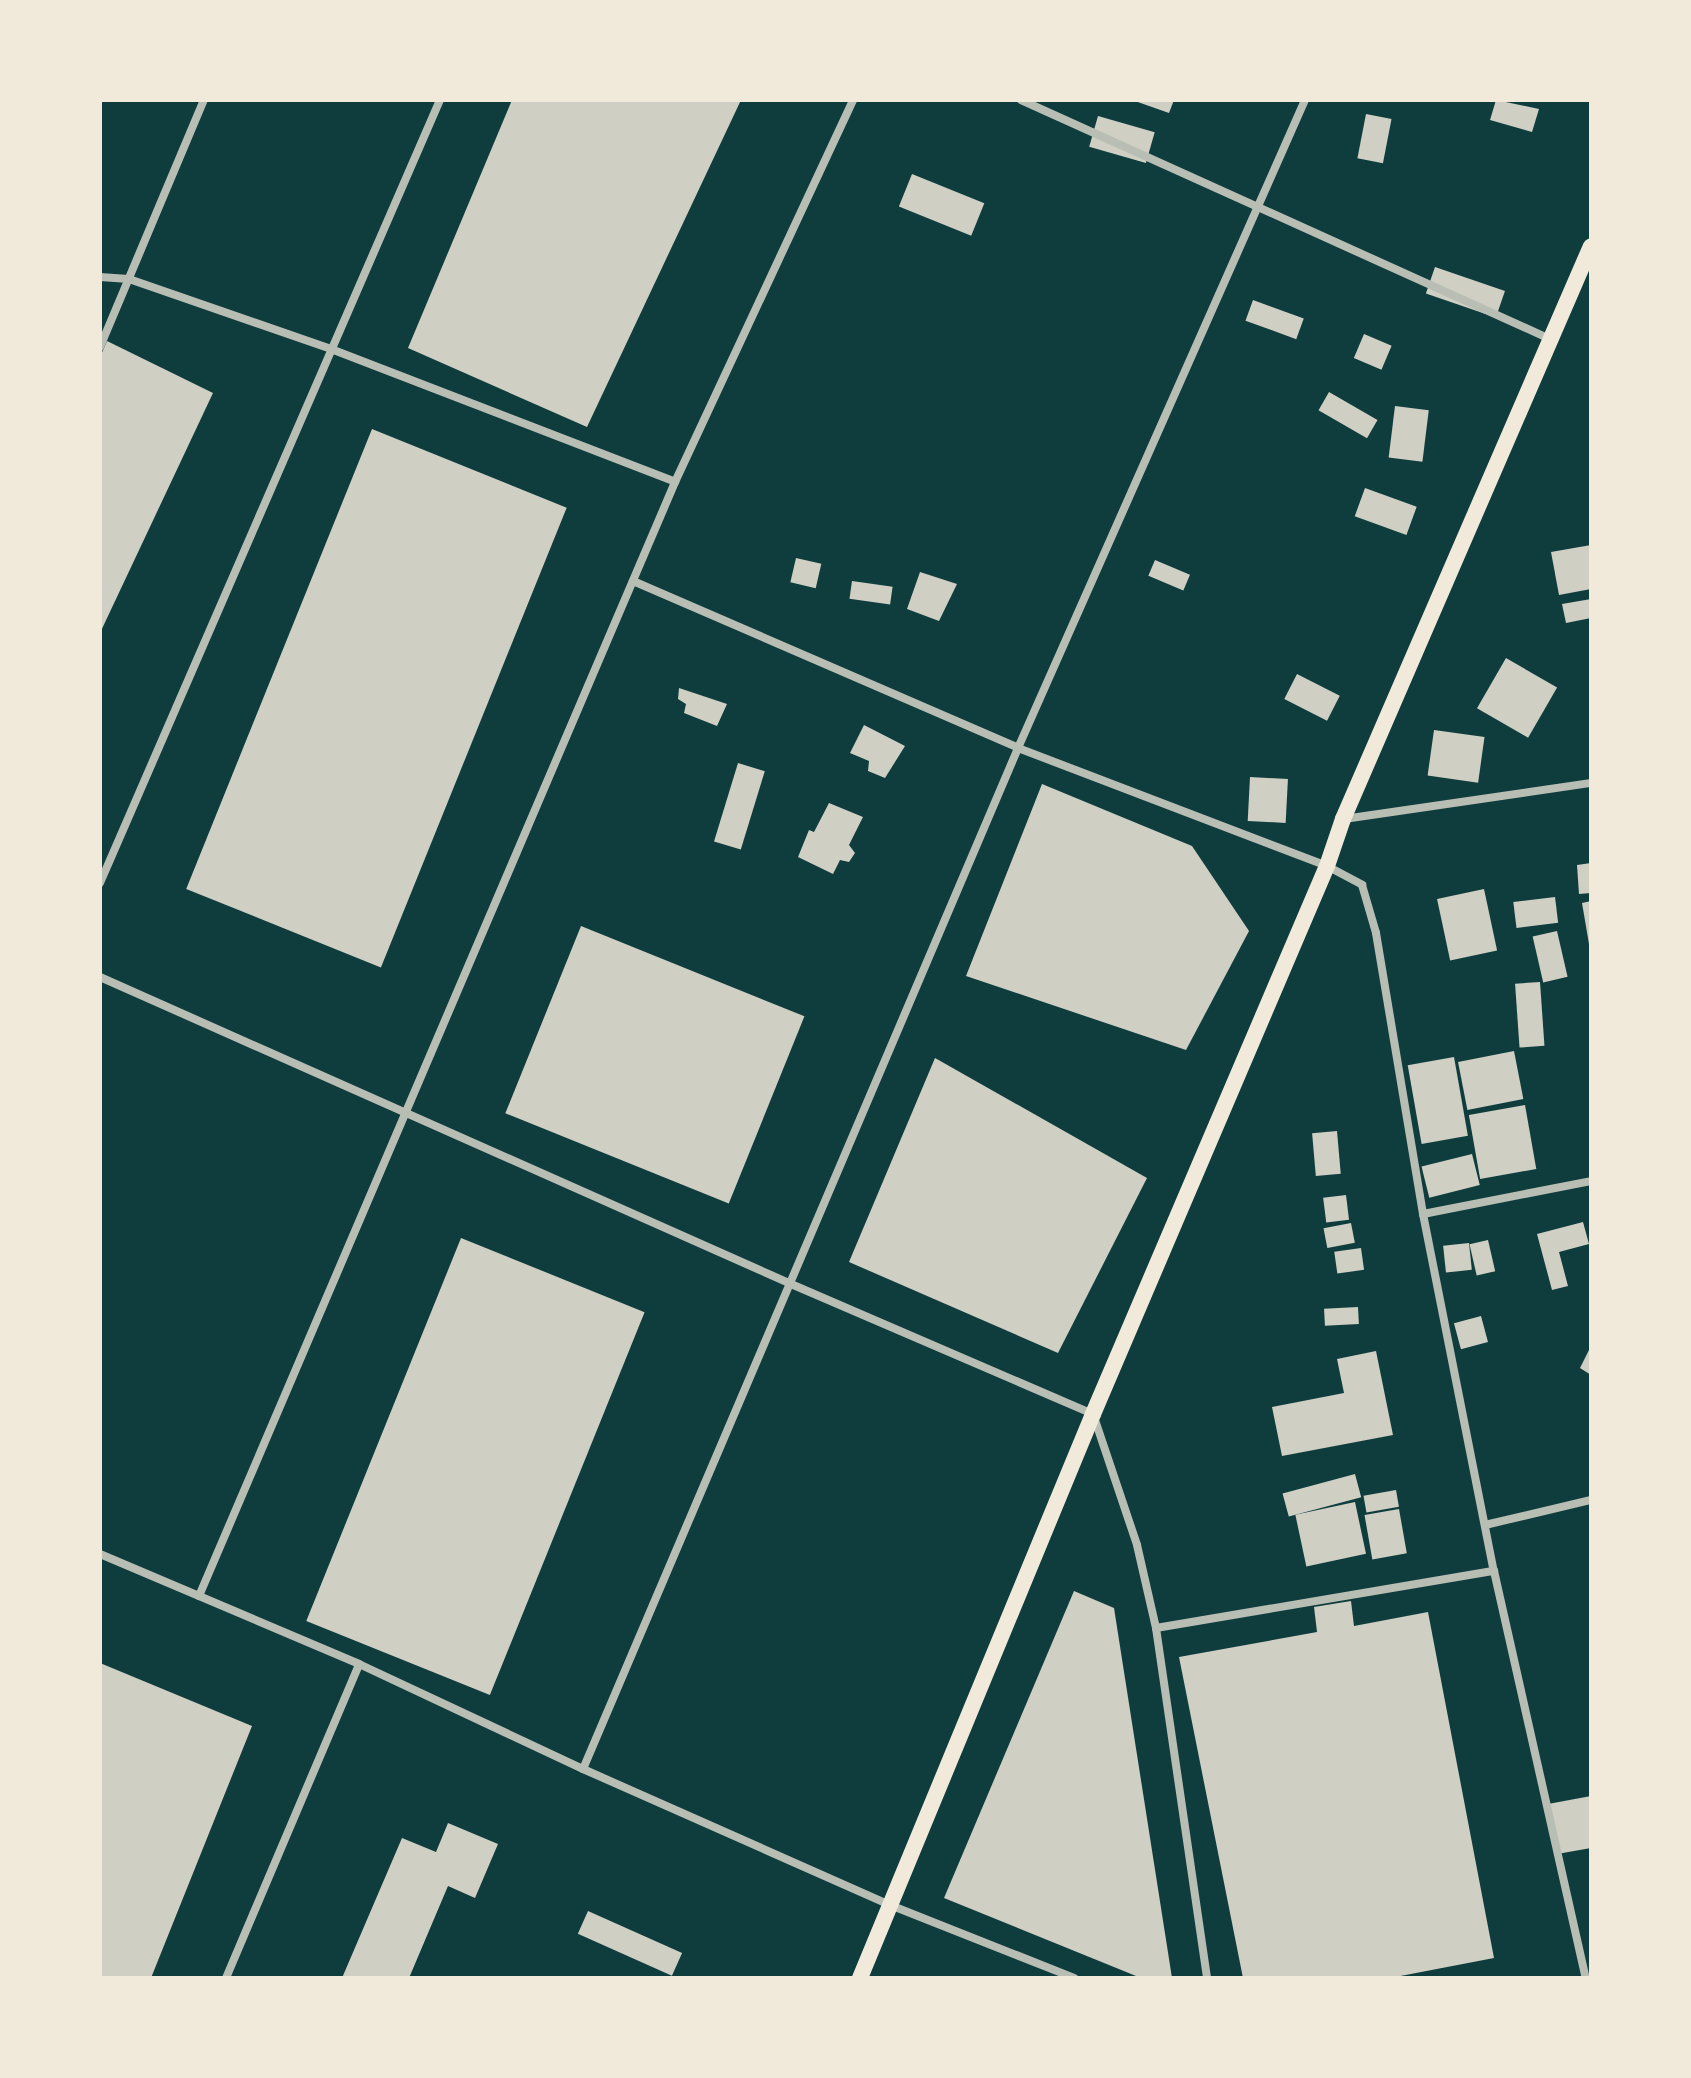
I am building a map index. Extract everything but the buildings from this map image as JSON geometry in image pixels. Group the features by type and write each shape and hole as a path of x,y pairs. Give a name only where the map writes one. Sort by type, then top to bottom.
{"main road":[{"path":"860,1978 1093,1414 1327,866 1343,819 1591,246"}],"street":[{"path":"100,347 204,100"},
{"path":"100,883 440,100"},
{"path":"199,1596 675,482 853,100"},
{"path":"1021,100 1550,339"},
{"path":"583,1769 1018,748 1305,100"},
{"path":"100,277 129,279 331,349 675,482"},
{"path":"633,581 1018,748 1327,866 1362,885 1370,904 1423,1214 1494,1571 1588,1967 1586,1978"},
{"path":"1343,819 1591,783"},
{"path":"100,977 791,1284 1093,1414 1137,1545 1156,1628 1207,1978"},
{"path":"1423,1214 1591,1181"},
{"path":"1485,1525 1591,1500"},
{"path":"100,1554 359,1664 583,1769 890,1905 1074,1978"},
{"path":"1156,1628 1494,1571"},
{"path":"226,1978 359,1664"}]}
